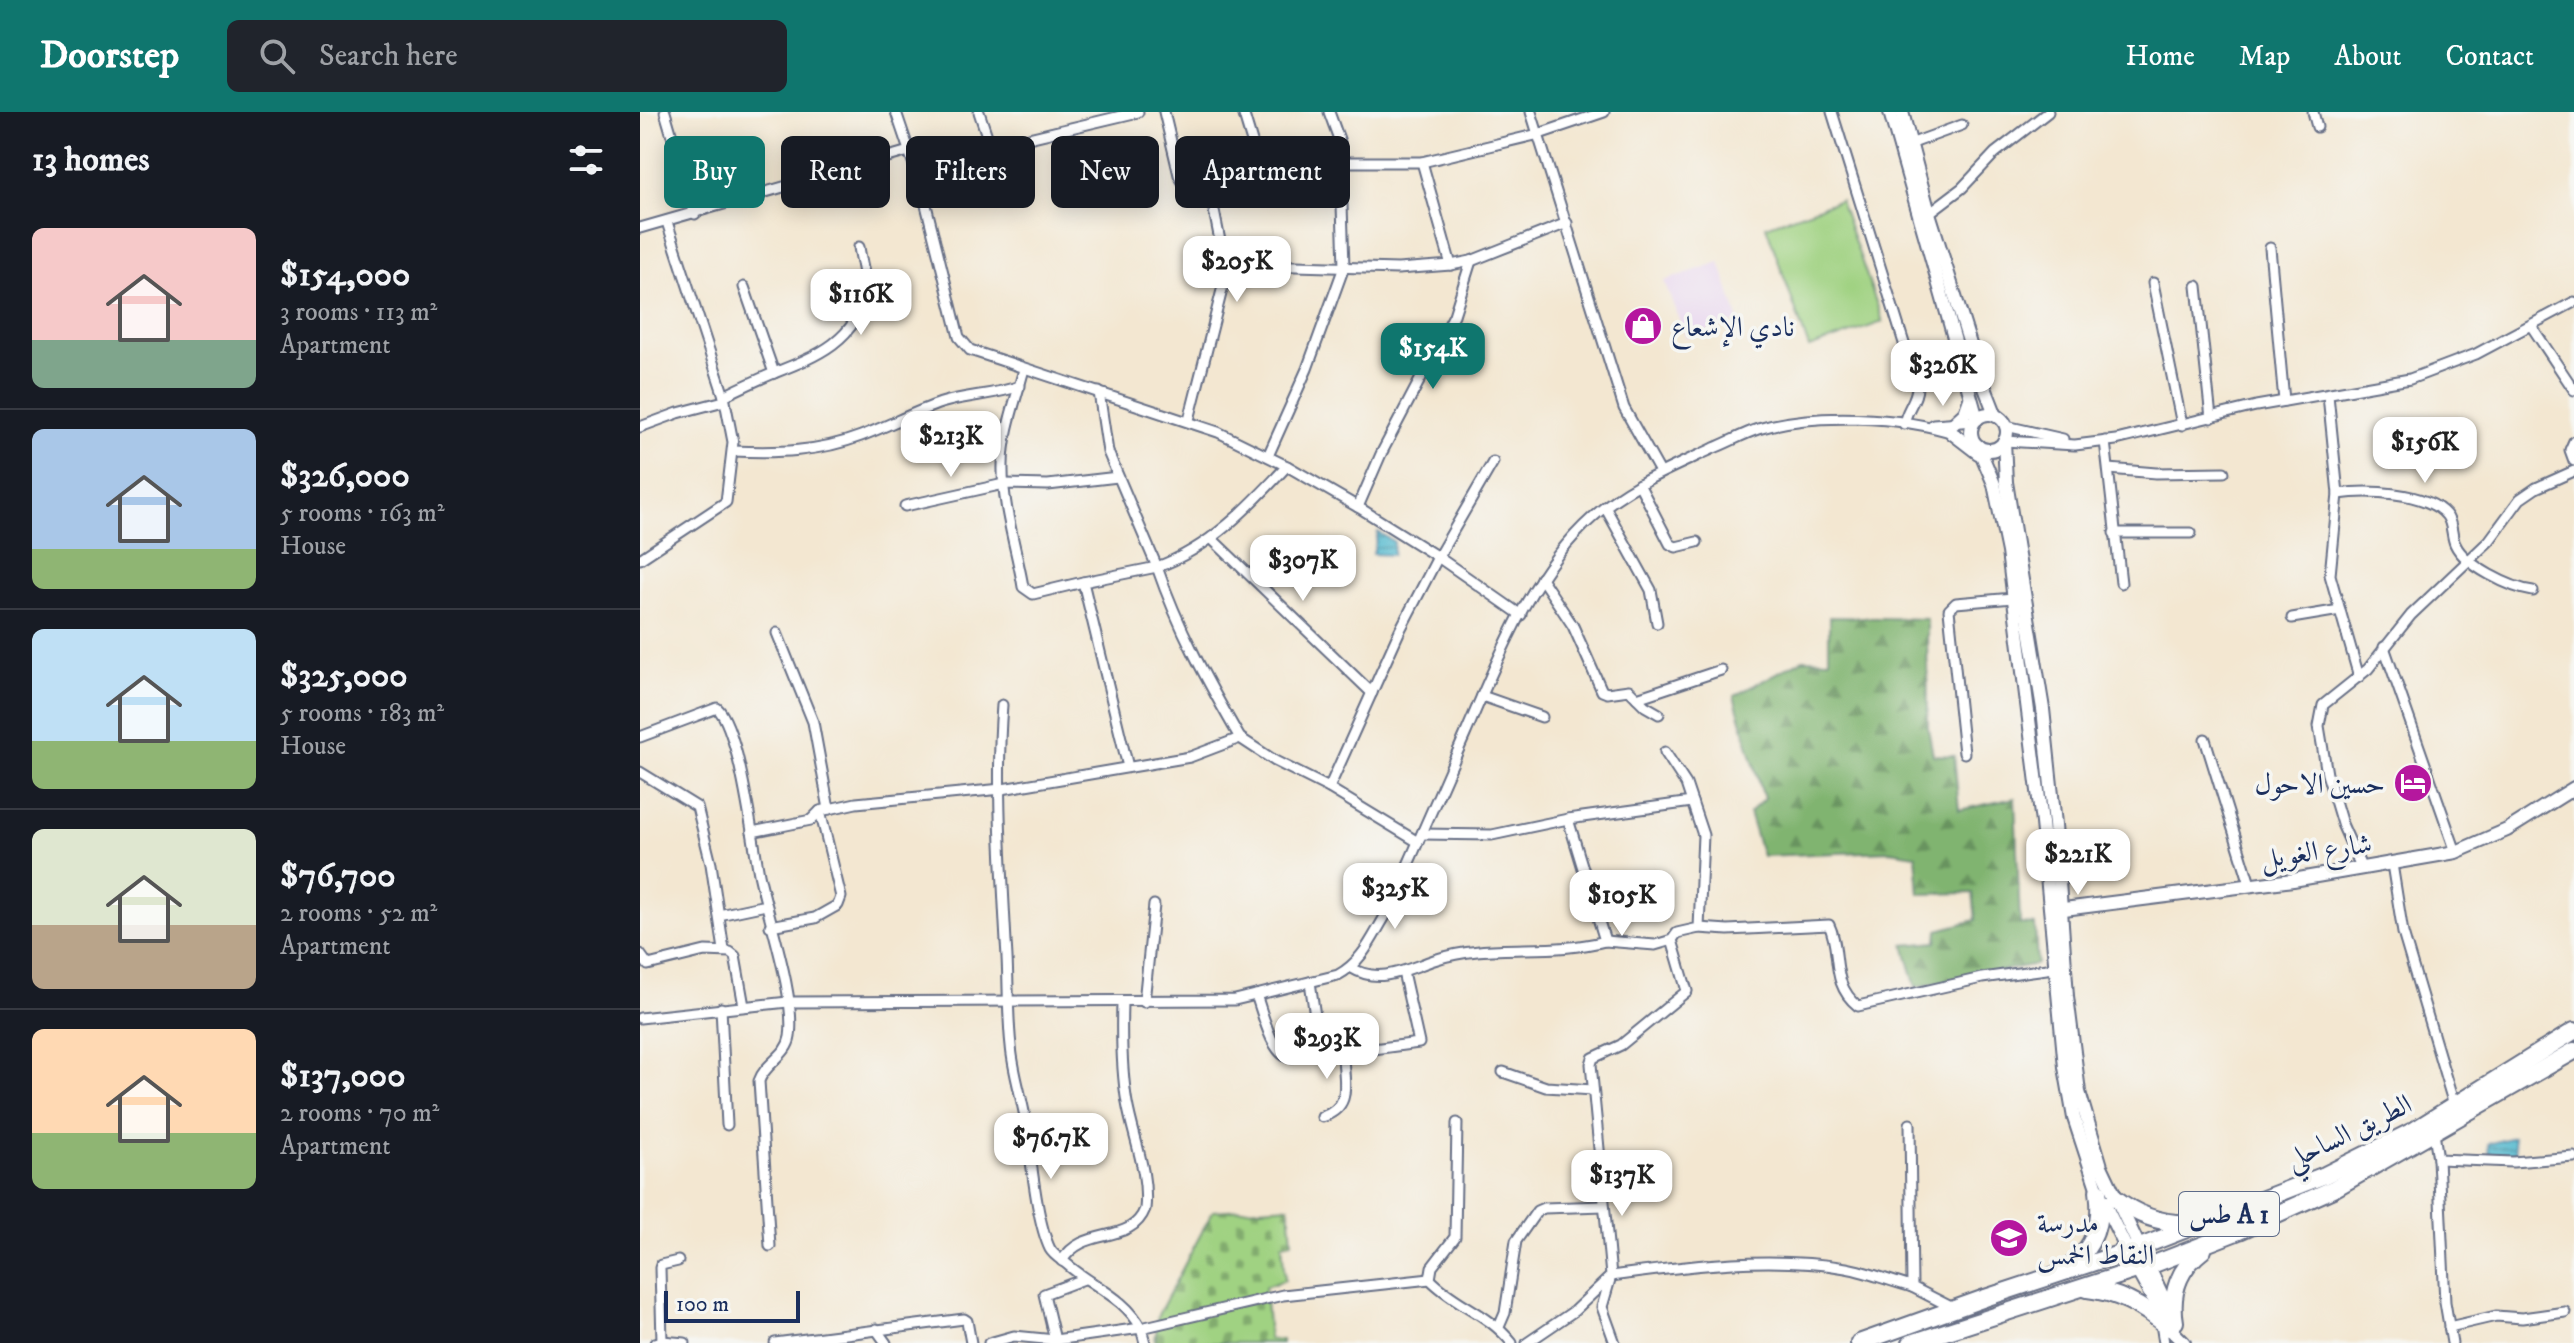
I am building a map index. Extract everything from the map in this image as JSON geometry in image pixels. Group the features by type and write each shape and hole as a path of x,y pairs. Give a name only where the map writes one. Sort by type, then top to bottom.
{"highway":[{"name":"الطريق الساحلي","path":"1859,1343 2134,1249 2325,1175 2413,1131 2574,1031"},
{"name":"الطريق الساحلي","path":"1911,1343 2059,1293 2081,1289 2213,1242 2335,1188 2574,1051"},
{"path":"2058,1274 2081,1258 2090,1246 2100,1220 2098,1191"},
{"path":"2115,1198 2135,1212 2158,1220 2189,1224 2211,1221"},
{"path":"2081,1289 2120,1297 2167,1328 2178,1280 2190,1261 2213,1242"}],"street":[{"path":"665,112 695,214"},
{"path":"896,112 906,142"},
{"path":"979,112 987,136"},
{"path":"1035,137 1138,112"},
{"path":"1164,112 1175,156"},
{"path":"1243,112 1250,136"},
{"path":"1329,112 1338,136"},
{"path":"1531,112 1624,408 1660,472"},
{"path":"1350,162 1422,162 1539,134 1604,112"},
{"path":"1832,112 1917,385 1916,395 1908,408 1908,424"},
{"path":"1890,112 1966,375 1976,420 1971,434 1988,464 2008,552 2042,823 2055,910 2062,927 2079,1092 2092,1141 2167,1328 2186,1343"},
{"path":"1902,112 1929,213 1978,370 1996,416 2006,426 2010,442 2005,463 2041,696 2059,882 2054,968 2069,1093 2098,1191 2134,1249"},
{"path":"1929,213 1962,188 1995,153 2048,112"},
{"path":"2313,112 2317,127"},
{"path":"1910,144 1962,125"},
{"path":"640,228 906,152"},
{"path":"1422,162 1451,265"},
{"path":"926,208 959,337 970,350 1189,420 1268,456 1438,557 1521,615"},
{"path":"1189,420 1221,300 1224,264 1213,208"},
{"path":"1268,456 1307,369 1344,267 1343,208"},
{"path":"640,559 726,502 733,451 724,398 667,222"},
{"path":"1224,264 1398,269 1451,265 1471,261 1567,223"},
{"path":"640,427 724,398 824,353 835,344 852,322 865,292 859,247"},
{"path":"2270,248 2284,401"},
{"path":"1358,507 1381,454 1454,315 1471,261"},
{"path":"2153,283 2182,425"},
{"path":"2197,286 2211,418"},
{"path":"744,287 774,373"},
{"path":"1953,428 1976,444 1992,449 2010,442 2075,445 2105,441 2433,372 2532,327 2574,302"},
{"path":"2532,327 2574,390"},
{"path":"1024,369 1004,454 1004,484 1023,587 1033,594 1157,567 1193,551 1245,512 1287,466"},
{"path":"733,451 817,449 859,437 922,409 963,396 1020,386"},
{"path":"1099,392 1103,430 1118,477 1157,567 1168,601 1205,678 1240,738 1275,761 1420,838 1492,835 1568,819 1692,802"},
{"path":"2328,395 2338,494 2330,575 2359,677"},
{"path":"1953,428 1965,413 1970,399"},
{"path":"640,1018 788,1002 1235,1000 1338,975 1352,968 1384,918 1482,696 1541,578 1574,536 1605,507 1660,472 1772,425 1819,418 1953,428 1986,415 1996,416"},
{"path":"2006,426 2086,443"},
{"path":"1953,428 1988,464"},
{"path":"2105,441 2121,583"},
{"path":"2574,441 2570,450 2574,461"},
{"path":"1329,788 1400,630 1493,462"},
{"path":"2109,469 2156,473 2224,472"},
{"path":"2362,869 2342,824 2327,774 2319,726 2323,705 2359,677 2440,586 2489,541 2520,499 2536,488 2574,471"},
{"path":"905,506 1004,484 1048,485 1118,477"},
{"path":"1639,484 1670,544 1676,547 1697,542"},
{"path":"2338,494 2397,494 2433,506 2448,518 2456,546 2470,560 2511,586 2533,591"},
{"path":"1605,507 1651,590 1657,623"},
{"path":"2114,533 2191,533"},
{"path":"1211,538 1372,693"},
{"path":"1541,578 1573,626 1599,687 1607,693 1629,690 1645,706 1659,714"},
{"path":"1083,582 1128,767"},
{"path":"1964,753 1949,610 1956,603 2013,598"},
{"path":"2292,618 2340,610"},
{"path":"770,926 815,918 838,905 841,897 824,810 813,722 777,633"},
{"path":"2384,647 2456,852"},
{"path":"1637,698 1721,670"},
{"path":"1482,696 1542,717"},
{"path":"1002,705 998,754 1002,789 1002,904 1011,1048 1040,1209 1050,1248 1084,1279 1127,1306 1141,1328 1145,1343"},
{"path":"640,737 713,708 720,710 744,784 770,926 788,1002 790,1038 784,1051 762,1070 759,1081 770,1246"},
{"path":"752,832 811,820 824,810 856,803 1002,789 1190,757 1240,738"},
{"path":"2205,739 2250,884"},
{"path":"1665,752 1680,771 1704,844 1699,877 1699,928"},
{"path":"640,772 697,807 705,832 724,950"},
{"name":"شارع الغويل","path":"2055,910 2362,869 2456,852 2507,830 2574,788"},
{"path":"1568,819 1605,941"},
{"path":"2392,864 2403,933 2454,1105"},
{"path":"2059,882 2066,894 2083,906 2062,927"},
{"path":"719,915 766,905"},
{"path":"1144,1002 1154,905"},
{"path":"1352,968 1367,975 1403,972 1435,959 1507,948 1580,948 1605,941 1647,946 1672,940 1677,933 1699,928 1728,930 1829,925 1836,972 1848,996 1858,1006 1982,978 2054,968"},
{"path":"1615,1343 1602,1307 1611,1276 1591,1067 1593,1058 1621,1045 1687,991 1672,940"},
{"path":"640,954 645,963 652,965 695,953 724,950 735,956 744,1006"},
{"path":"1310,982 1320,1050 1327,1055 1419,1043 1403,972"},
{"path":"1256,995 1280,1053 1290,1057 1320,1050"},
{"path":"1062,1261 1069,1248 1077,1243 1115,1234 1134,1225 1145,1209 1140,1154 1127,1105 1120,1055 1122,1002"},
{"path":"721,1008 727,1125"},
{"path":"1322,1117 1336,1112 1344,1102 1343,1053"},
{"path":"1503,1072 1546,1087 1593,1090"},
{"path":"1430,1279 1432,1267 1455,1237 1457,1123"},
{"path":"1910,1124 1912,1287"},
{"path":"2434,1133 2445,1302 2452,1343"},
{"path":"2438,1159 2513,1162 2574,1157"},
{"path":"1499,1327 1505,1313 1516,1241 1537,1211 1544,1208 1604,1206"},
{"path":"678,1261 661,1265 660,1268 658,1342 685,1343"},
{"path":"1527,1343 1574,1311 1611,1276 1706,1264 1762,1261 1848,1269 1912,1287 1955,1309"},
{"path":"1055,1340 1044,1294 1084,1279"},
{"path":"989,1343 1014,1336 1055,1340 1141,1328 1283,1295 1430,1279 1499,1327 1512,1343"},
{"path":"2449,1327 2496,1316 2522,1318 2565,1312"},
{"path":"775,1343 965,1319 971,1343"},
{"path":"876,1329 886,1343"}],"shaded area":[{"path":"1720,262 1739,321 1686,338 1664,281"}],"green space":[{"path":"1840,200 1883,322 1809,348 1766,226"},
{"path":"1829,617 1927,619 1928,728 1933,755 1954,756 1959,810 2015,798 2020,924 2035,925 2037,964 1916,987 1904,945 1937,942 1938,930 1976,920 1973,893 1919,894 1916,855 1890,851 1762,856 1749,813 1764,799 1734,696 1803,659 1829,660"},
{"path":"1289,1206 1292,1242 1282,1244 1285,1280 1265,1287 1269,1339 1281,1340 1281,1343 1155,1343 1158,1315 1213,1211"}],"water":[{"path":"1378,532 1394,542 1393,555 1373,554"},
{"path":"2513,1137 2516,1153 2489,1154 2488,1144"}],"place":[{"name":"نادي الإشعاع","path":"1643,326"},
{"name":"حسين الاحول","path":"2413,783"},
{"name":"مدرسة النقاط الخمس","path":"2009,1238"}]}
